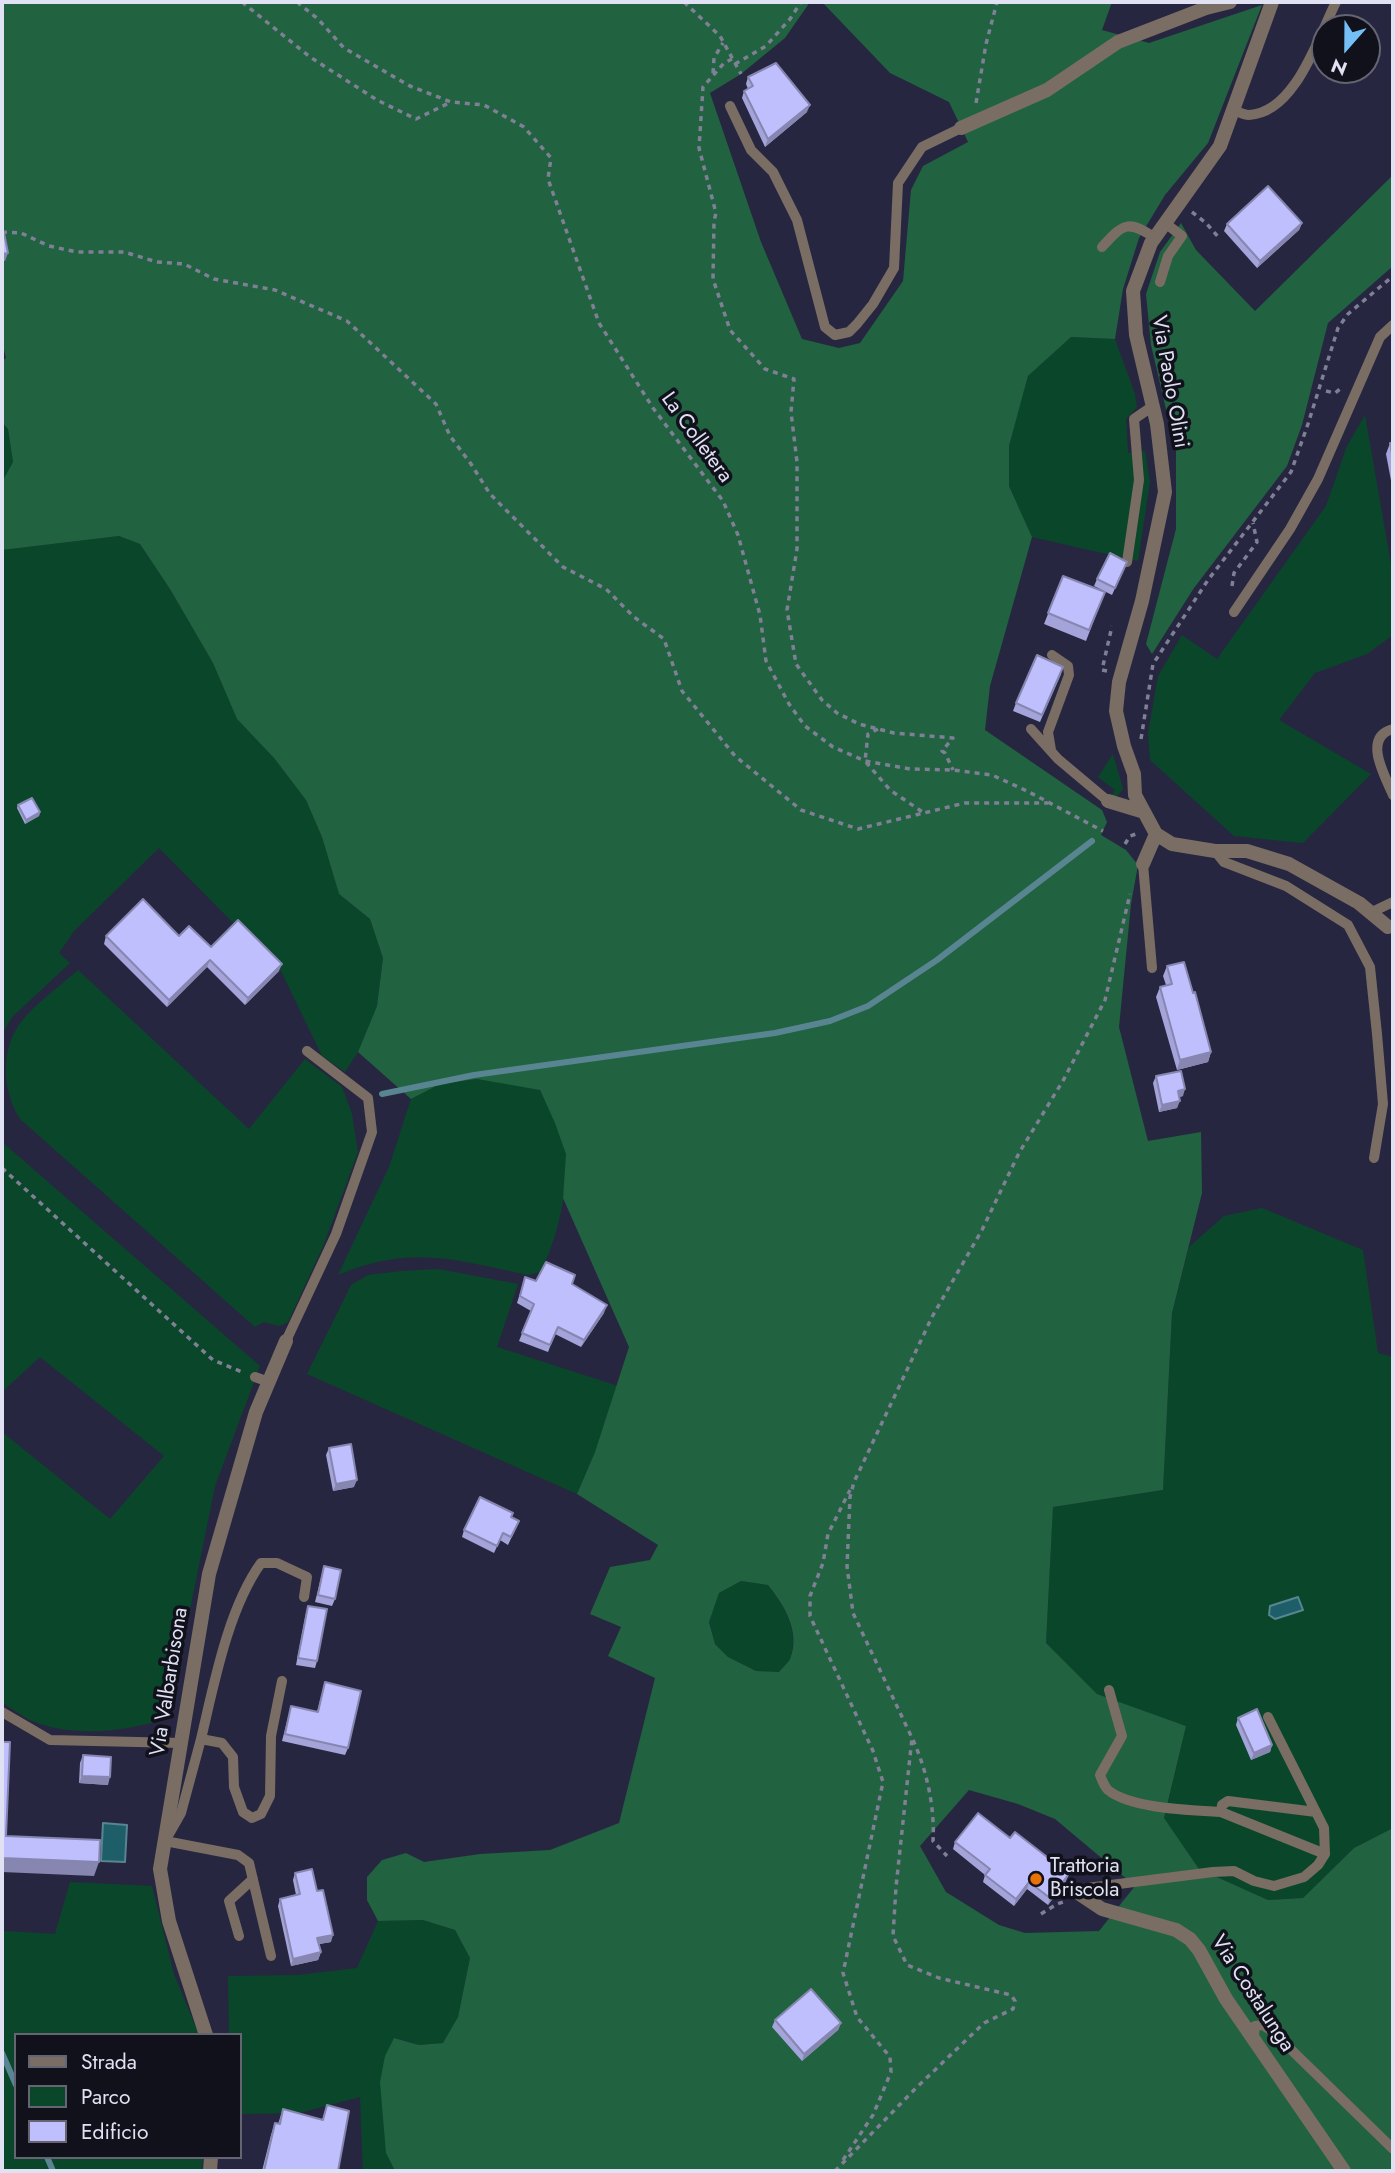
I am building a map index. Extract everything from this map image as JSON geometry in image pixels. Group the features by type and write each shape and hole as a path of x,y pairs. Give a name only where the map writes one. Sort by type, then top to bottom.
{"street":[{"path":"967,125 1047,90 1118,43 1197,6 1230,2"},
{"name":"Via Paolo Olini","path":"1156,834 1135,795 1134,774 1116,711 1120,675 1142,601 1165,492 1153,406 1136,335 1133,291 1155,238 1220,146 1272,2"},
{"path":"1108,801 1142,811"},
{"path":"1143,864 1156,834 1172,844 1215,851 1247,851 1289,864 1359,903 1390,928"},
{"name":"Via Valbarbisona","path":"205,2033 169,1921 160,1869 209,1574 262,1380 286,1341"},
{"name":"Via Costalunga","path":"1081,1895 1102,1909 1176,1930 1190,1939 1226,1998 1344,2171"}],"lane":[{"path":"1233,110 1247,116 1273,108 1295,86 1336,2"},
{"path":"730,106 751,150 773,172 797,220 825,327 835,335 849,332 857,324 873,304 894,268 898,183 922,147 967,125"},
{"path":"1160,282 1168,256 1182,236 1165,223"},
{"path":"1102,247 1118,229 1128,225 1139,227 1155,238"},
{"path":"1234,612 1290,529 1312,489 1380,337 1393,325"},
{"path":"1127,562 1139,480 1134,419 1153,406"},
{"path":"1051,750 1048,732 1069,675 1068,666 1052,655"},
{"path":"1031,729 1108,801"},
{"path":"1393,729 1382,735 1377,743 1379,761 1393,795"},
{"path":"1215,851 1224,862 1286,886 1348,925 1370,967 1383,1104 1374,1158"},
{"path":"1143,864 1152,968"},
{"path":"1371,912 1393,902"},
{"path":"286,1341 336,1234 372,1132 368,1098 307,1051"},
{"path":"271,1956 248,1863 238,1855 165,1841 181,1813 219,1665 244,1591 261,1563 277,1563 307,1577 304,1597"},
{"path":"201,1739 222,1743 233,1757 234,1787 243,1812 252,1818 258,1817 270,1796 271,1736 282,1681"},
{"path":"1109,1690 1122,1736 1100,1775 1105,1788 1118,1796 1149,1806 1222,1812 1325,1854"},
{"path":"2,1712 50,1740 181,1743"},
{"path":"1081,1895 1087,1888 1234,1871 1254,1881 1274,1886 1304,1877 1318,1866 1325,1854 1324,1828 1268,1717"},
{"path":"1222,1812 1222,1805 1228,1801 1316,1812"},
{"path":"239,1936 229,1900 253,1879"},
{"path":"1254,2037 1255,2026 1264,2025 1272,2031 1393,2149"}],"path":[{"path":"242,2 310,57 387,105 416,119 451,102"},
{"name":"La Colletera","path":"296,2 318,19 344,48 410,86 451,102 484,105 524,127 551,158 548,179 599,323 653,408 723,501 738,535 760,615 766,661 789,704 805,726 833,747 865,761 910,769 953,769 992,775 1102,831"},
{"path":"684,2 720,36 741,74"},
{"path":"801,2 766,47 724,63 704,87 699,148 716,213 713,279 730,330 765,369 794,379 791,412 797,462 797,549 787,610 796,664 822,699 837,713 859,724 894,733 953,738 942,751 946,753 953,769"},
{"path":"967,125 997,2"},
{"path":"713,75 714,58 723,43"},
{"path":"1179,203 1206,223 1220,239"},
{"path":"2,232 21,233 49,246 77,252 124,252 157,262 184,264 214,279 275,290 347,321 436,404 450,436 490,494 563,567 606,589 634,617 664,639 682,691 735,756 801,810 858,829 965,803 1048,803"},
{"path":"1141,738 1153,664 1208,580 1291,472 1338,328 1345,317 1393,276"},
{"path":"1232,587 1234,573 1257,542 1253,523"},
{"path":"879,729 868,734 865,761 890,790 924,813"},
{"path":"836,2170 873,2115 891,2072 890,2057 857,2017 843,1973 883,1782 873,1751 810,1616 810,1596 823,1563 828,1534 932,1317 982,1230 1020,1153 1064,1079 1105,1000 1131,892"},
{"path":"2,1168 213,1360 262,1380"},
{"path":"854,1482 850,1497 847,1566 853,1613 920,1757 932,1808 933,1841 947,1856"},
{"path":"836,2170 984,2023 1013,2009 1015,2001 1011,1995 939,1978 908,1965 893,1936 912,1738"},
{"path":"1041,1914 1057,1904 1081,1895"}],"green space":[{"path":"1071,337 1115,339 1135,394 1137,407 1126,419 1128,453 1145,451 1150,482 1138,561 1032,537 1009,486 1009,446 1028,376"},
{"path":"1365,415 1393,576 1393,635 1367,654 1315,673 1279,720 1371,774 1303,843 1234,836 1150,760 1148,733 1158,676 1182,635 1217,659 1326,506 1347,446"},
{"path":"2,422 8,429 13,462 2,482"},
{"path":"119,536 140,544 170,589 213,663 237,719 274,758 306,800 322,837 339,894 370,919 383,958 377,1006 358,1052 345,1072 322,1056 281,971 159,848 74,931 59,953 70,963 12,1017 2,1034 2,550"},
{"path":"1113,754 1123,789 1115,799 1108,801 1115,790 1098,777"},
{"path":"78,970 249,1129 305,1059 342,1087 352,1114 358,1152 324,1244 288,1322 279,1326 264,1322 255,1327 20,1119 7,1083 9,1045 27,1015"},
{"path":"478,1079 539,1089 562,1138 566,1155 563,1199 551,1247 540,1272 528,1275 455,1260 411,1257 364,1265 338,1275 389,1167 411,1099 440,1084"},
{"path":"2,1142 260,1366 215,1486 168,1718 152,1723 117,1730 62,1729 30,1720 2,1702 2,1432 110,1519 164,1456 40,1357 2,1392"},
{"path":"1262,1208 1363,1250 1378,1353 1393,1357 1393,1828 1354,1848 1303,1898 1268,1900 1199,1869 1164,1819 1186,1726 1097,1694 1046,1643 1053,1507 1163,1490 1172,1313 1189,1247 1224,1216"},
{"path":"438,1269 518,1284 497,1347 618,1386 577,1494 307,1374 351,1285 368,1275"},
{"path":"741,1581 768,1585 789,1619 793,1649 790,1659 779,1672 756,1671 728,1657 715,1644 709,1621 719,1593"},
{"path":"70,1882 152,1886 174,1974 198,2033 14,2033 14,2159 203,2159 202,2171 2,2171 2,1931 55,1934"},
{"path":"423,1920 455,1930 470,1958 458,2018 443,2043 419,2045 395,2038 386,2153 395,2171 363,2171 360,2097 299,2113 242,2114 242,2033 229,2033 228,1976 298,1975 357,1968 378,1921"}],"shaded area":[{"path":"2,2 810,2 785,38 741,74 710,93 761,242 802,339 839,348 860,343 903,281 911,190 923,166 968,142 949,102 890,73 822,2 1112,2 1102,30 1149,43 1262,5 1208,143 1165,195 1139,238 1123,289 1115,339 1071,337 1028,376 1009,446 1009,486 1032,537 990,686 985,730 1102,810 1107,822 1101,835 1126,850 1138,865 1131,904 1119,1027 1148,1141 1201,1132 1202,1193 1172,1313 1163,1490 1053,1507 1046,1643 1097,1694 1186,1726 1164,1818 1199,1869 1268,1900 1303,1898 1354,1848 1393,1828 1393,2171 395,2171 386,2153 380,2082 385,2056 394,2038 419,2045 443,2043 458,2017 470,1958 455,1930 423,1920 378,1921 367,1900 367,1877 382,1860 406,1853 424,1862 480,1854 550,1850 619,1823 655,1678 608,1656 621,1627 590,1614 610,1567 650,1560 658,1545 577,1494 595,1452 629,1347 563,1198 566,1154 540,1090 477,1079 440,1084 411,1099 358,1052 377,1006 383,958 370,919 339,894 322,837 306,800 274,758 237,719 213,663 140,544 119,536 2,550 2,482 13,462 8,429 2,422 2,361 6,358 2,342","holes":["741,1581 768,1585 789,1619 793,1649 789,1661 779,1672 756,1671 728,1657 715,1644 709,1622 719,1593","969,1790 1018,1804 1055,1819 1135,1886 1099,1931 1025,1933 999,1925 946,1892 920,1846"]},
{"path":"1393,175 1393,266 1328,323 1302,425 1287,466 1194,588 1152,654 1146,644 1176,529 1176,452 1151,345 1146,294 1160,252 1181,223 1196,250 1255,311"},
{"path":"1298,1597 1303,1610 1275,1619 1269,1615 1270,1606"},
{"path":"103,1823 127,1825 125,1862 101,1861"}],"building":[{"path":"776,63 810,105 768,139 744,91 753,86 748,77"},
{"path":"1268,186 1302,223 1260,261 1227,224"},
{"path":"4,233 8,253 2,254 2,234"},
{"path":"1110,553 1127,562 1115,588 1097,579"},
{"path":"1063,576 1105,592 1089,630 1048,613"},
{"path":"1037,655 1063,667 1042,715 1016,703"},
{"path":"32,798 40,812 26,820 18,805"},
{"path":"143,899 179,936 189,926 211,947 238,920 282,964 248,998 210,960 169,1000 106,936"},
{"path":"1184,962 1211,1052 1180,1060 1160,987 1172,984 1167,966"},
{"path":"1181,1071 1185,1089 1178,1091 1180,1101 1162,1105 1156,1076"},
{"path":"546,1262 575,1275 572,1284 607,1305 584,1340 558,1327 550,1345 522,1333 534,1304 520,1296 525,1277 536,1281"},
{"path":"351,1444 357,1480 336,1484 329,1448"},
{"path":"480,1497 513,1513 511,1517 519,1521 511,1537 503,1533 497,1546 464,1530"},
{"path":"324,1566 341,1570 335,1599 318,1595"},
{"path":"308,1606 327,1609 317,1661 298,1658"},
{"path":"325,1682 361,1691 348,1748 285,1734 291,1706 318,1712"},
{"path":"1257,1709 1272,1745 1254,1753 1238,1718"},
{"path":"2,1742 10,1742 6,1836 100,1840 99,1862 2,1858"},
{"path":"83,1755 111,1757 110,1777 82,1776"},
{"path":"978,1813 1010,1838 1015,1832 1069,1874 1050,1898 1029,1882 1016,1899 985,1875 990,1869 955,1842"},
{"path":"312,1869 317,1891 323,1890 333,1935 317,1938 321,1952 293,1959 280,1899 300,1894 295,1873"},
{"path":"811,1989 841,2023 804,2054 775,2020"},
{"path":"327,2105 349,2111 338,2171 264,2171 275,2123 280,2124 283,2109 323,2120"}],"waterway":[{"path":"382,1094 474,1075 775,1033 830,1021 868,1006 937,960 1092,841"},
{"path":"2,2053 14,2080"},
{"path":"48,2159 53,2171"}],"place":[{"name":"Trattoria Briscola","path":"1036,1879"}]}
